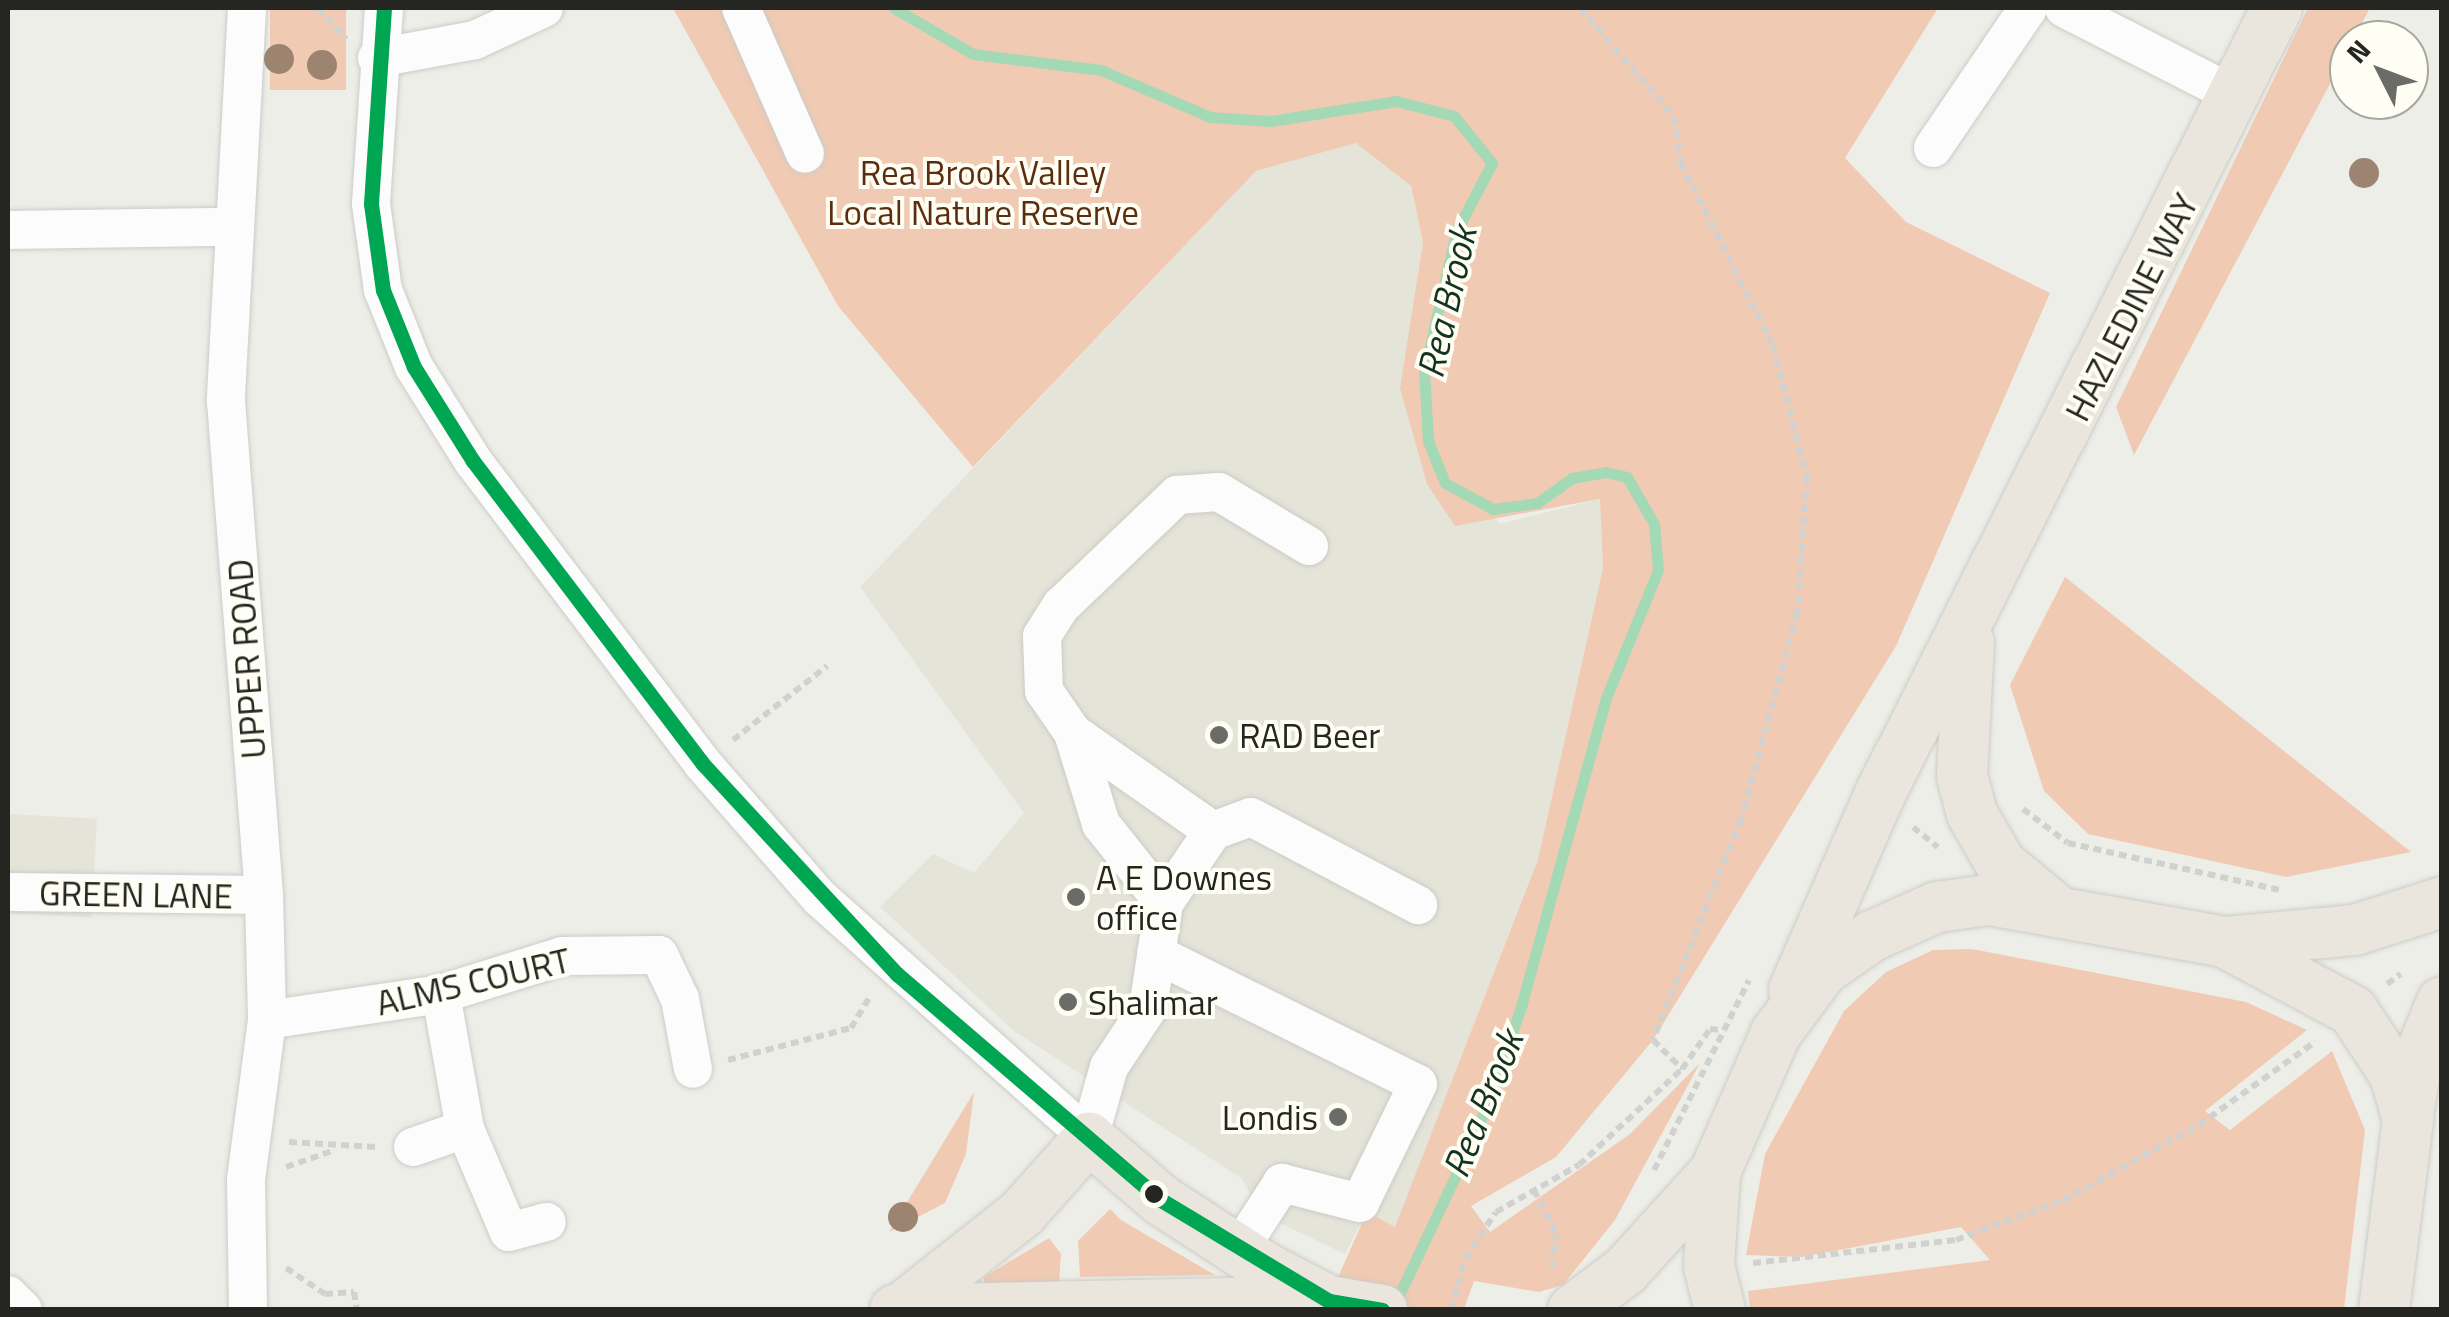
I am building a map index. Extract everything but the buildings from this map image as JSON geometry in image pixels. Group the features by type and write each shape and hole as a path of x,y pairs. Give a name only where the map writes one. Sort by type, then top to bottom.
{"main road":[{"name":"HAZLEDINE WAY","path":"1776,1032 1880,794 2236,96 2277,8"},
{"name":"HAZLEDINE WAY","path":"1978,603 1963,666 1962,776 2001,864 2052,906"},
{"path":"2224,942 2355,930 2442,902"},
{"path":"1561,1294 1626,1271 1715,1172 1776,1032 1823,970 1872,936 1937,907 2052,906 2224,942 2353,1011 2395,1075 2408,1120"},
{"path":"2384,1310 2416,1065 2442,1002"},
{"path":"900,1309 1022,1213 1089,1138 1238,1251 1329,1301"},
{"path":"1715,1172 1710,1266 1720,1310"},
{"path":"900,1309 1329,1301 1382,1310"}],"street":[{"name":"UPPER ROAD","path":"248,8 231,228 226,401 264,895 267,1020 248,1242 248,1310"},
{"path":"384,8 362,49 371,204 383,290 414,366 473,461 703,764 820,898 1089,1138 1108,1067 1148,1008 1164,903 1212,832 1251,817 1418,905"},
{"path":"362,49 475,40 544,8"},
{"path":"741,8 806,154"},
{"path":"1932,148 2028,8"},
{"path":"2064,8 2236,96"},
{"path":"8,230 231,228"},
{"path":"1164,903 1101,824 1073,733 1044,690 1042,636 1153,513 1177,495 1219,492 1309,546"},
{"path":"1073,733 1212,832"},
{"name":"GREEN LANE","path":"8,892 264,895"},
{"path":"1156,954 1418,1084 1360,1203 1282,1183 1238,1251"},
{"name":"ALMS COURT","path":"267,1020 441,994 562,956 659,955 680,1000 694,1069"},
{"path":"441,994 465,1130 510,1232 547,1222"},
{"path":"412,1147 465,1130"},
{"path":"8,1295 23,1310"}],"path":[{"path":"318,8 362,49"},
{"path":"1580,8 1674,117 1681,163 1773,346 1808,478 1797,613 1741,820 1653,1040 1682,1069"},
{"path":"728,744 828,666"},
{"path":"1902,807 1919,837 1953,850"},
{"path":"2023,809 2068,843 2286,892"},
{"path":"694,1069 851,1028 870,996"},
{"path":"1451,1310 1464,1258 1496,1212 1580,1164 1682,1069 1710,1029 1724,1030 1648,1182"},
{"path":"1741,1264 1956,1240 2045,1206 2198,1125 2320,1039"},
{"path":"278,1140 341,1148 412,1147"},
{"path":"274,1170 341,1148"},
{"path":"1534,1190 1556,1233 1561,1294"},
{"path":"248,1242 325,1294 354,1292 357,1310"}],"shaded area":[{"path":"1356,143 1411,186 1423,242 1400,389 1500,524 1600,499 1603,568 1538,858 1395,1228 1367,1212 1345,1254 1263,1215 1241,1178 1014,1031 880,907 933,854 974,873 1024,813 860,587 1256,171"},
{"path":"8,814 97,819 92,918 8,913"}],"green space":[{"path":"270,8 346,8 346,90 270,90"},
{"name":"Rea Brook Valley Local Nature Reserve","path":"673,8 1938,8 1845,158 1906,222 2050,293 1896,646 1653,1040 1556,1157 1471,1206 1490,1232 1630,1134 1700,1063 1615,1220 1563,1285 1539,1292 1474,1281 1464,1309 1324,1309 1367,1212 1395,1227 1538,859 1603,568 1600,499 1455,526 1427,484 1400,388 1423,242 1411,186 1356,143 1256,171 973,467 838,306"},
{"path":"2308,8 2370,8 2364,20 2329,20 2329,86 2134,455 2116,407"},
{"path":"2065,577 2411,852 2286,877 2088,834 2044,791 2010,685"},
{"path":"1972,949 2246,1002 2307,1030 2205,1111 2230,1130 2332,1051 2365,1130 2344,1309 1750,1309 1748,1291 1990,1260 1961,1227 1802,1257 1746,1255 1765,1154 1844,1011 1886,972 1933,950"},
{"path":"974,1092 966,1154 945,1203 889,1232"},
{"path":"1110,1209 1121,1220 1215,1275 1080,1277 1078,1241"},
{"path":"1049,1238 1061,1254 1059,1281 984,1286 984,1277"}],"waterway":[{"name":"Rea Brook","path":"894,8 973,54 1101,70 1210,117 1270,121 1396,101 1454,116 1492,163 1456,232 1424,373 1428,441 1445,483 1493,509 1537,503 1572,478 1605,472 1627,477 1654,524 1658,570 1606,698 1522,1004 1478,1128 1394,1306"}],"transit line":[{"path":"384,8 371,204 383,290 414,367 473,461 703,764 897,974 1161,1200 1329,1301 1382,1310"}],"place":[{"name":"RAD Beer","path":"1219,735"},
{"name":"A E Downes office","path":"1076,897"},
{"name":"Shalimar","path":"1068,1002"},
{"name":"Londis","path":"1338,1117"}]}
